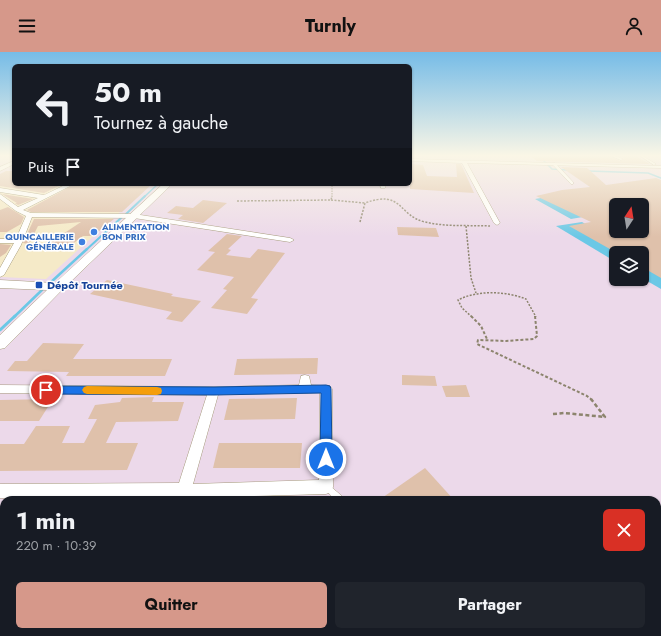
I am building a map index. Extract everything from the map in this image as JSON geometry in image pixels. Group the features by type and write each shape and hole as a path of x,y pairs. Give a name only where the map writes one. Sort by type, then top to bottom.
{"street":[{"path":"475,182 497,223"},
{"path":"18,210 67,186"},
{"path":"0,344 58,287 166,186"},
{"path":"0,190 45,197"},
{"path":"0,196 18,210 30,215 134,216 290,240"},
{"path":"0,275 19,242 30,215"},
{"path":"0,241 19,242"},
{"path":"0,284 58,287"},
{"path":"0,389 214,391 305,384 326,389 326,487 186,494 0,491"},
{"path":"186,494 214,391"}],"lane":[{"path":"326,487 336,496"}],"path":[{"path":"331,200 333,194 332,186"},
{"path":"237,201 331,200 365,203 379,198 398,202 412,217 417,220 438,224 492,226 497,223"},
{"path":"360,222 365,203"},
{"path":"466,225 471,278 476,294"},
{"path":"487,339 486,331 457,301 468,295 476,294 522,297 526,299 536,317 537,336 534,339 506,341 487,339 478,340 477,344 587,396 593,401 605,417 564,413 553,414"}],"shaded area":[{"path":"412,182 661,182 661,496 0,496 0,277 46,279 131,202 90,186 412,186"}],"water":[{"path":"563,194 600,214 571,219 535,199"},
{"path":"582,222 625,246 609,246 609,258 556,226"},
{"path":"649,260 661,266 661,289 649,282"}],"building":[{"path":"0,182 12,182 12,186 59,186 44,193 0,186"},
{"path":"412,182 469,182 474,193 410,189"},
{"path":"583,182 603,182 606,185 626,182 661,182 661,278 649,271 649,246 609,246 609,248 569,226 591,222 536,196 562,190 590,187"},
{"path":"71,186 150,186 122,212 31,212 27,210"},
{"path":"2,194 33,199 18,205"},
{"path":"203,200 227,203 203,223 178,219 183,215 167,213 176,206 193,208"},
{"path":"8,207 24,217 21,224 7,232 0,232 0,210"},
{"path":"34,219 114,219 93,236 83,236 71,245 48,244 81,222 38,226 29,244 23,243"},
{"path":"397,227 436,228 439,237 398,235"},
{"path":"227,234 242,236 228,249 231,250 226,255 250,258 258,249 285,253 251,298 258,299 247,314 211,308 227,290 223,289 234,277 197,270 215,252 208,251"},
{"path":"0,244 11,245 6,253 0,257"},
{"path":"107,280 173,294 171,296 201,301 182,322 166,319 172,312 90,294"},
{"path":"43,343 84,344 73,359 172,359 165,376 66,376 69,372 7,371 15,361 27,361"},
{"path":"318,358 317,374 234,375 237,359"},
{"path":"402,375 435,376 437,386 402,385"},
{"path":"466,385 470,397 446,397 442,386"},
{"path":"154,397 152,402 184,402 178,421 116,422 106,443 138,443 127,470 0,471 0,444 24,444 36,426 70,426 62,443 84,443 97,419 88,419 95,405 120,402 122,398"},
{"path":"297,398 295,419 224,420 229,399"},
{"path":"53,399 39,421 0,421 0,400"},
{"path":"219,443 302,443 300,468 213,468"},
{"path":"425,468 450,496 385,496"}],"waterway":[{"path":"144,197 156,186"},
{"path":"126,214 145,196"},
{"path":"86,250 122,217"},
{"path":"50,283 87,249"},
{"path":"14,317 42,290"},
{"path":"0,330 15,316"}],"slow traffic":[{"path":"87,390 157,391"}],"place":[{"name":"ALIMENTATION BON PRIX","path":"94,232"},
{"name":"QUINCAILLERIE GÉNÉRALE","path":"82,242"},
{"name":"Dépôt Tournée","path":"39,285"}],"route":[{"path":"46,390 214,391 326,389 326,459"}]}
